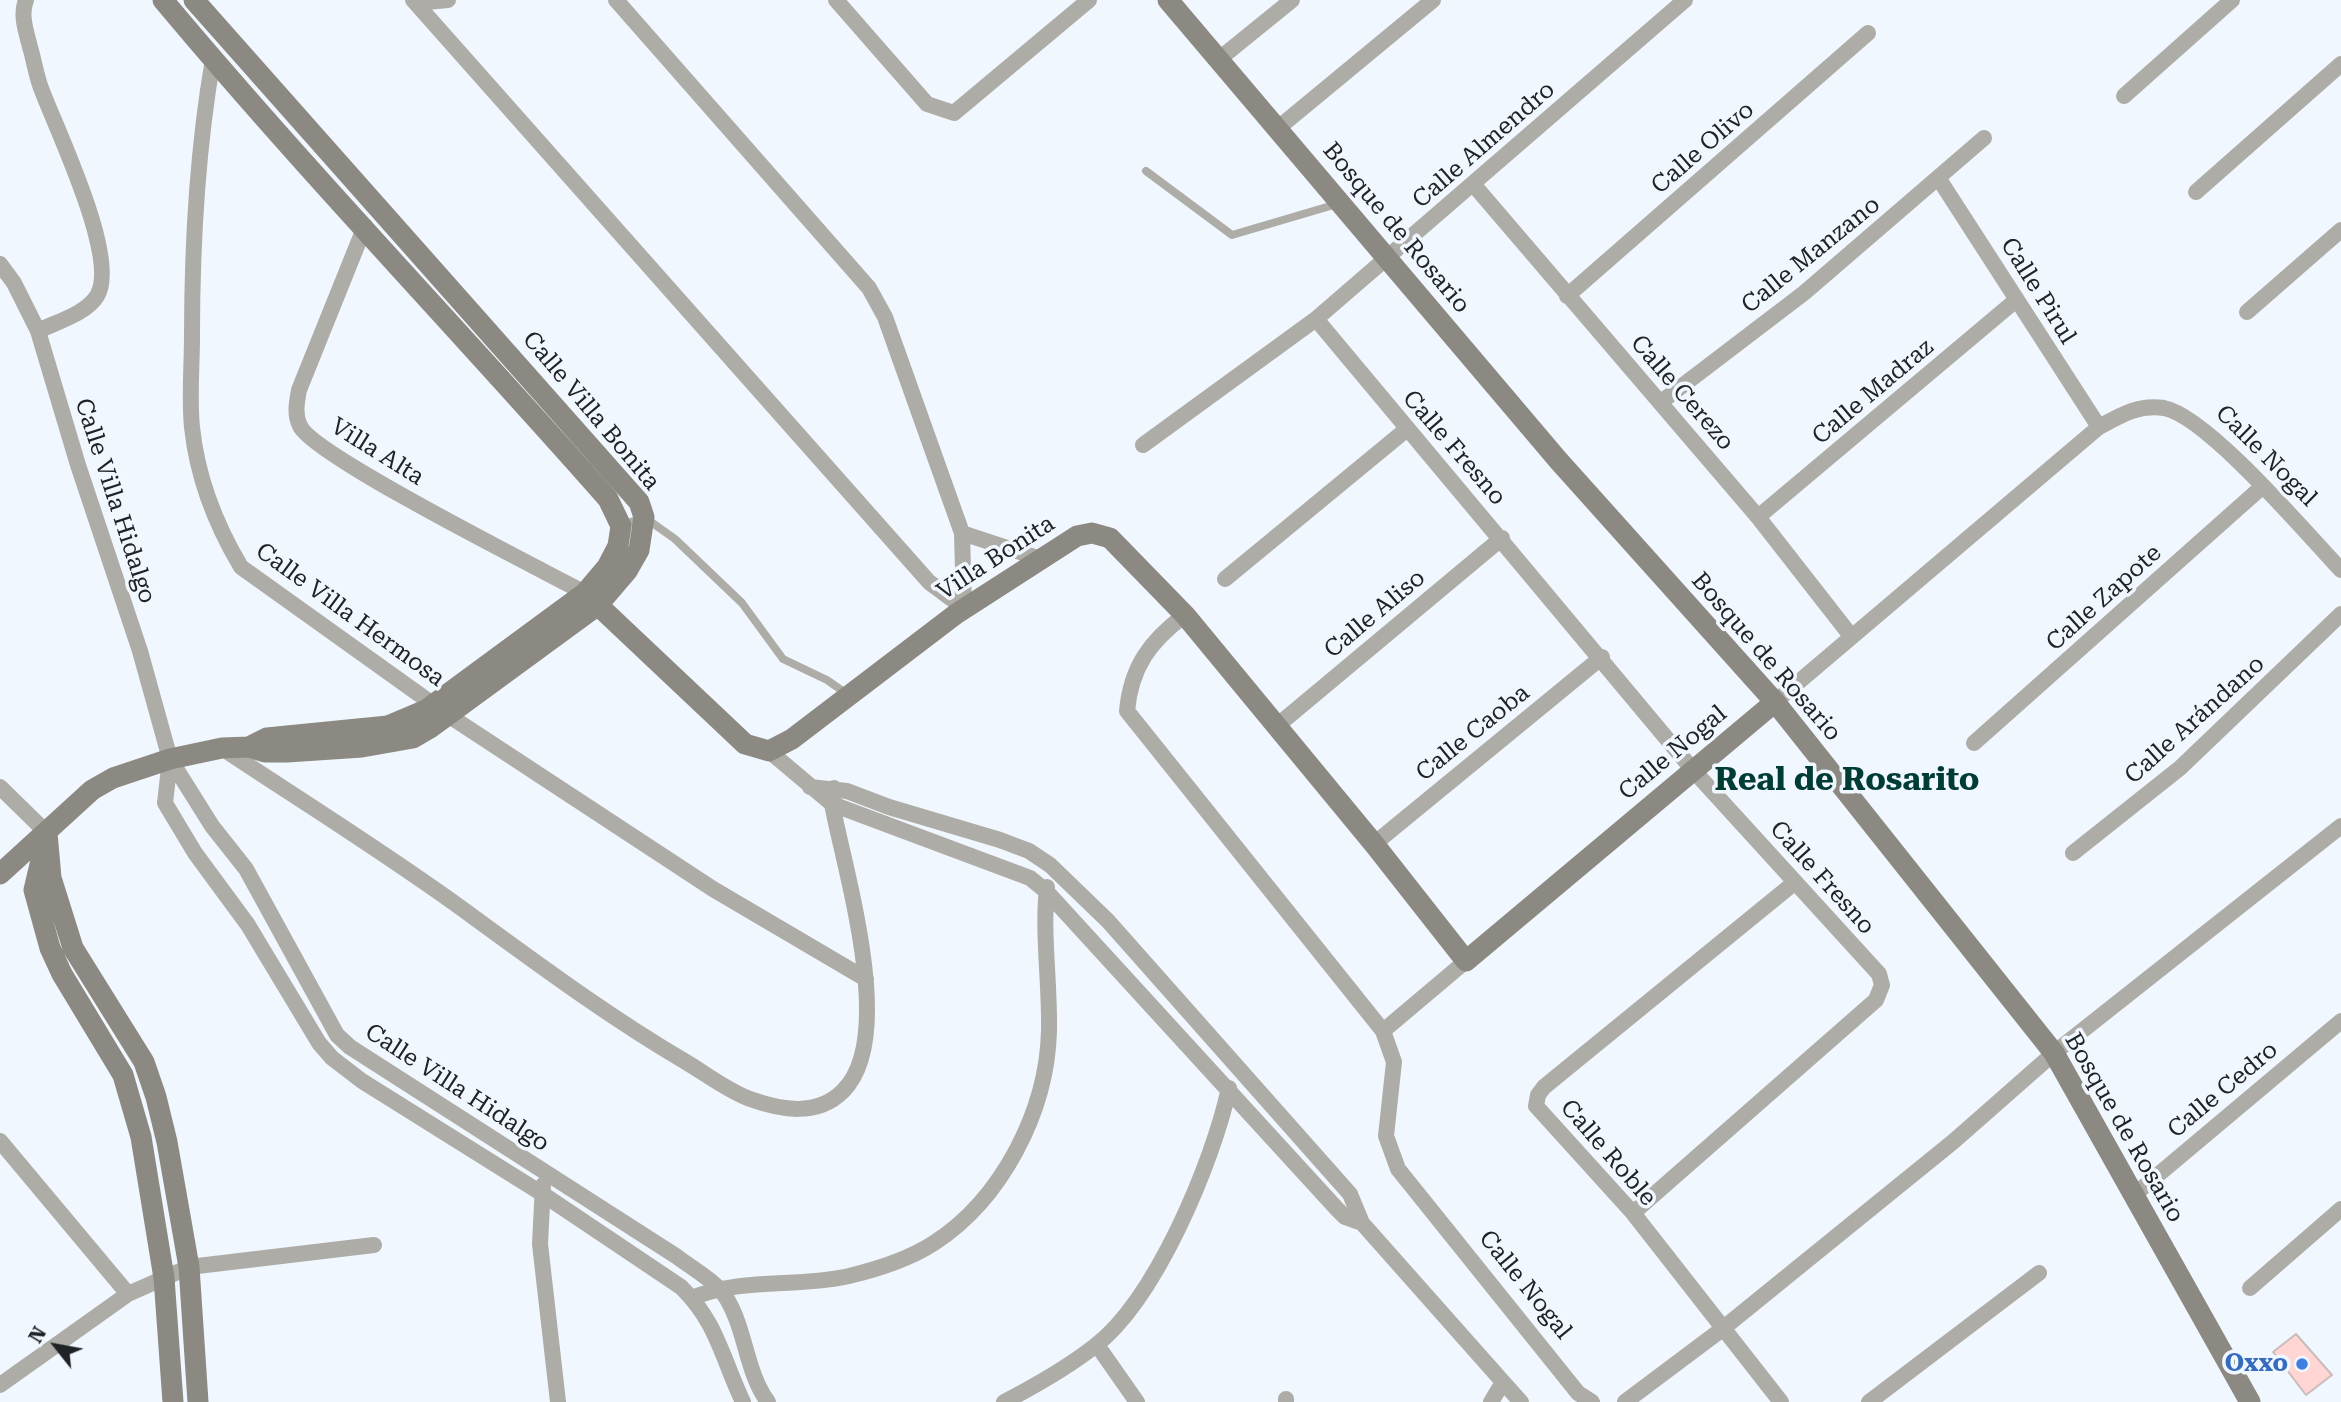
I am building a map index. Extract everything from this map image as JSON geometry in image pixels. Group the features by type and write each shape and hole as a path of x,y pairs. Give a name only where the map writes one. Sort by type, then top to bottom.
{"main road":[{"name":"Calle Villa Bonita","path":"163,0 254,108 365,226 608,499 621,526 618,546 592,599"},
{"name":"Calle Villa Bonita","path":"0,874 102,784 170,759 222,748 249,747 267,738 388,726 441,710 627,571 639,550 644,517 639,502 194,0"},
{"name":"Bosque de Rosario","path":"1168,0 1558,460 1775,702 2054,1053 2250,1402"},
{"name":"Villa Bonita","path":"769,751 792,739 964,608 1077,536 1092,533 1110,538 1185,615 1278,725 1466,961"},
{"path":"592,599 745,744 769,751"},
{"name":"Calle Nogal","path":"1466,961 1775,702"},
{"path":"47,833 51,878 73,948 144,1062 156,1097 167,1142 189,1267 198,1402"},
{"path":"47,833 34,890 41,921 62,974 123,1075 141,1137 164,1278 173,1402"}],"street":[{"path":"26,0 23,9 25,27 40,85 94,224 104,270 101,287 90,304 38,331"},
{"path":"414,2 448,0"},
{"path":"616,0 869,288 885,317 962,533 964,608"},
{"path":"835,0 927,104 954,113 1089,0"},
{"path":"1219,60 1292,0"},
{"path":"1276,129 1433,0"},
{"name":"Calle Almendro","path":"1143,445 1316,319 1388,260 1685,0"},
{"path":"2124,96 2232,0"},
{"path":"414,2 929,582 964,608"},
{"name":"Calle Olivo","path":"1567,296 1868,33"},
{"name":"Calle Villa Hermosa","path":"213,60 201,130 192,275 192,427 208,496 225,541 241,567 441,710 713,889 866,979"},
{"path":"2196,192 2341,64"},
{"name":"Calle Manzano","path":"1661,402 1804,293 1939,180 1983,138"},
{"name":"Calle Pirul","path":"1939,180 1958,205 2015,301 2099,426"},
{"name":"Calle Cerezo","path":"1473,184 1758,517 1851,636"},
{"name":"Villa Alta","path":"365,226 299,390 295,408 300,428 316,443 426,508 592,599"},
{"path":"2247,312 2341,230"},
{"name":"Calle Villa Hidalgo","path":"0,264 15,283 38,331 78,465 140,651 170,759 219,836 246,869 337,1035 676,1256 717,1288 733,1311 756,1384 768,1402"},
{"name":"Calle Madraz","path":"1758,517 2015,301"},
{"name":"Calle Fresno","path":"1316,319 1602,657 1693,770 1879,974 1882,985 1877,1000 1633,1213"},
{"name":"Calle Nogal","path":"1775,702 2099,426 2135,408 2165,408 2193,420 2263,486 2341,570"},
{"path":"1225,579 1407,429"},
{"name":"Calle Zapote","path":"1974,743 2263,486"},
{"path":"962,533 1041,559"},
{"name":"Calle Aliso","path":"1278,725 1502,538"},
{"name":"Calle Arándano","path":"2073,853 2180,768 2341,614"},
{"path":"1185,615 1159,635 1142,659 1129,686 1127,711 1383,1031"},
{"name":"Calle Caoba","path":"1374,844 1602,657"},
{"path":"222,748 464,910 617,1021 748,1099 799,1111 824,1104 844,1090 860,1063 869,1031 866,979 833,796"},
{"path":"769,751 810,787 1026,876 1046,891 1229,1088 1336,1209 1345,1217 1362,1223"},
{"name":"Calle Villa Hidalgo","path":"170,759 165,803 195,853 248,925 319,1043 362,1081 541,1194 681,1287 712,1324 743,1402"},
{"path":"0,788 47,833"},
{"path":"833,796 1000,840 1050,865 1108,921 1244,1072 1350,1194 1362,1223 1521,1402"},
{"path":"1625,1402 1721,1330 1954,1141 2054,1053 2341,826"},
{"path":"692,1298 717,1288 848,1276 904,1259 934,1243 964,1219 1003,1172 1029,1125 1049,1034 1046,891 1050,865"},
{"name":"Calle Roble","path":"1780,1402 1721,1330 1633,1213 1536,1106 1538,1095 1794,883"},
{"name":"Calle Nogal","path":"1466,961 1383,1031 1394,1062 1386,1136 1398,1169 1578,1393 1592,1402"},
{"name":"Calle Cedro","path":"2133,1195 2341,1021"},
{"path":"1004,1402 1097,1345 1154,1274 1190,1206 1222,1120 1229,1088"},
{"path":"0,1140 128,1294"},
{"path":"546,1173 541,1194 540,1244 556,1402"},
{"path":"2250,1288 2341,1209"},
{"path":"0,1384 128,1294 189,1267 374,1245"},
{"path":"1869,1402 2039,1273"},
{"path":"1097,1345 1137,1402"},
{"path":"1491,1402 1503,1382"}],"lane":[{"path":"1146,171 1232,235 1340,203"},
{"path":"621,526 644,517 675,539 742,603 783,659 827,680 849,695"}],"building":[{"name":"Oxxo","path":"2296,1334 2332,1375 2306,1395 2273,1352"}],"place":[{"name":"Oxxo","path":"2302,1364"}],"district":[{"name":"Real de Rosarito","path":"1847,781"}]}
